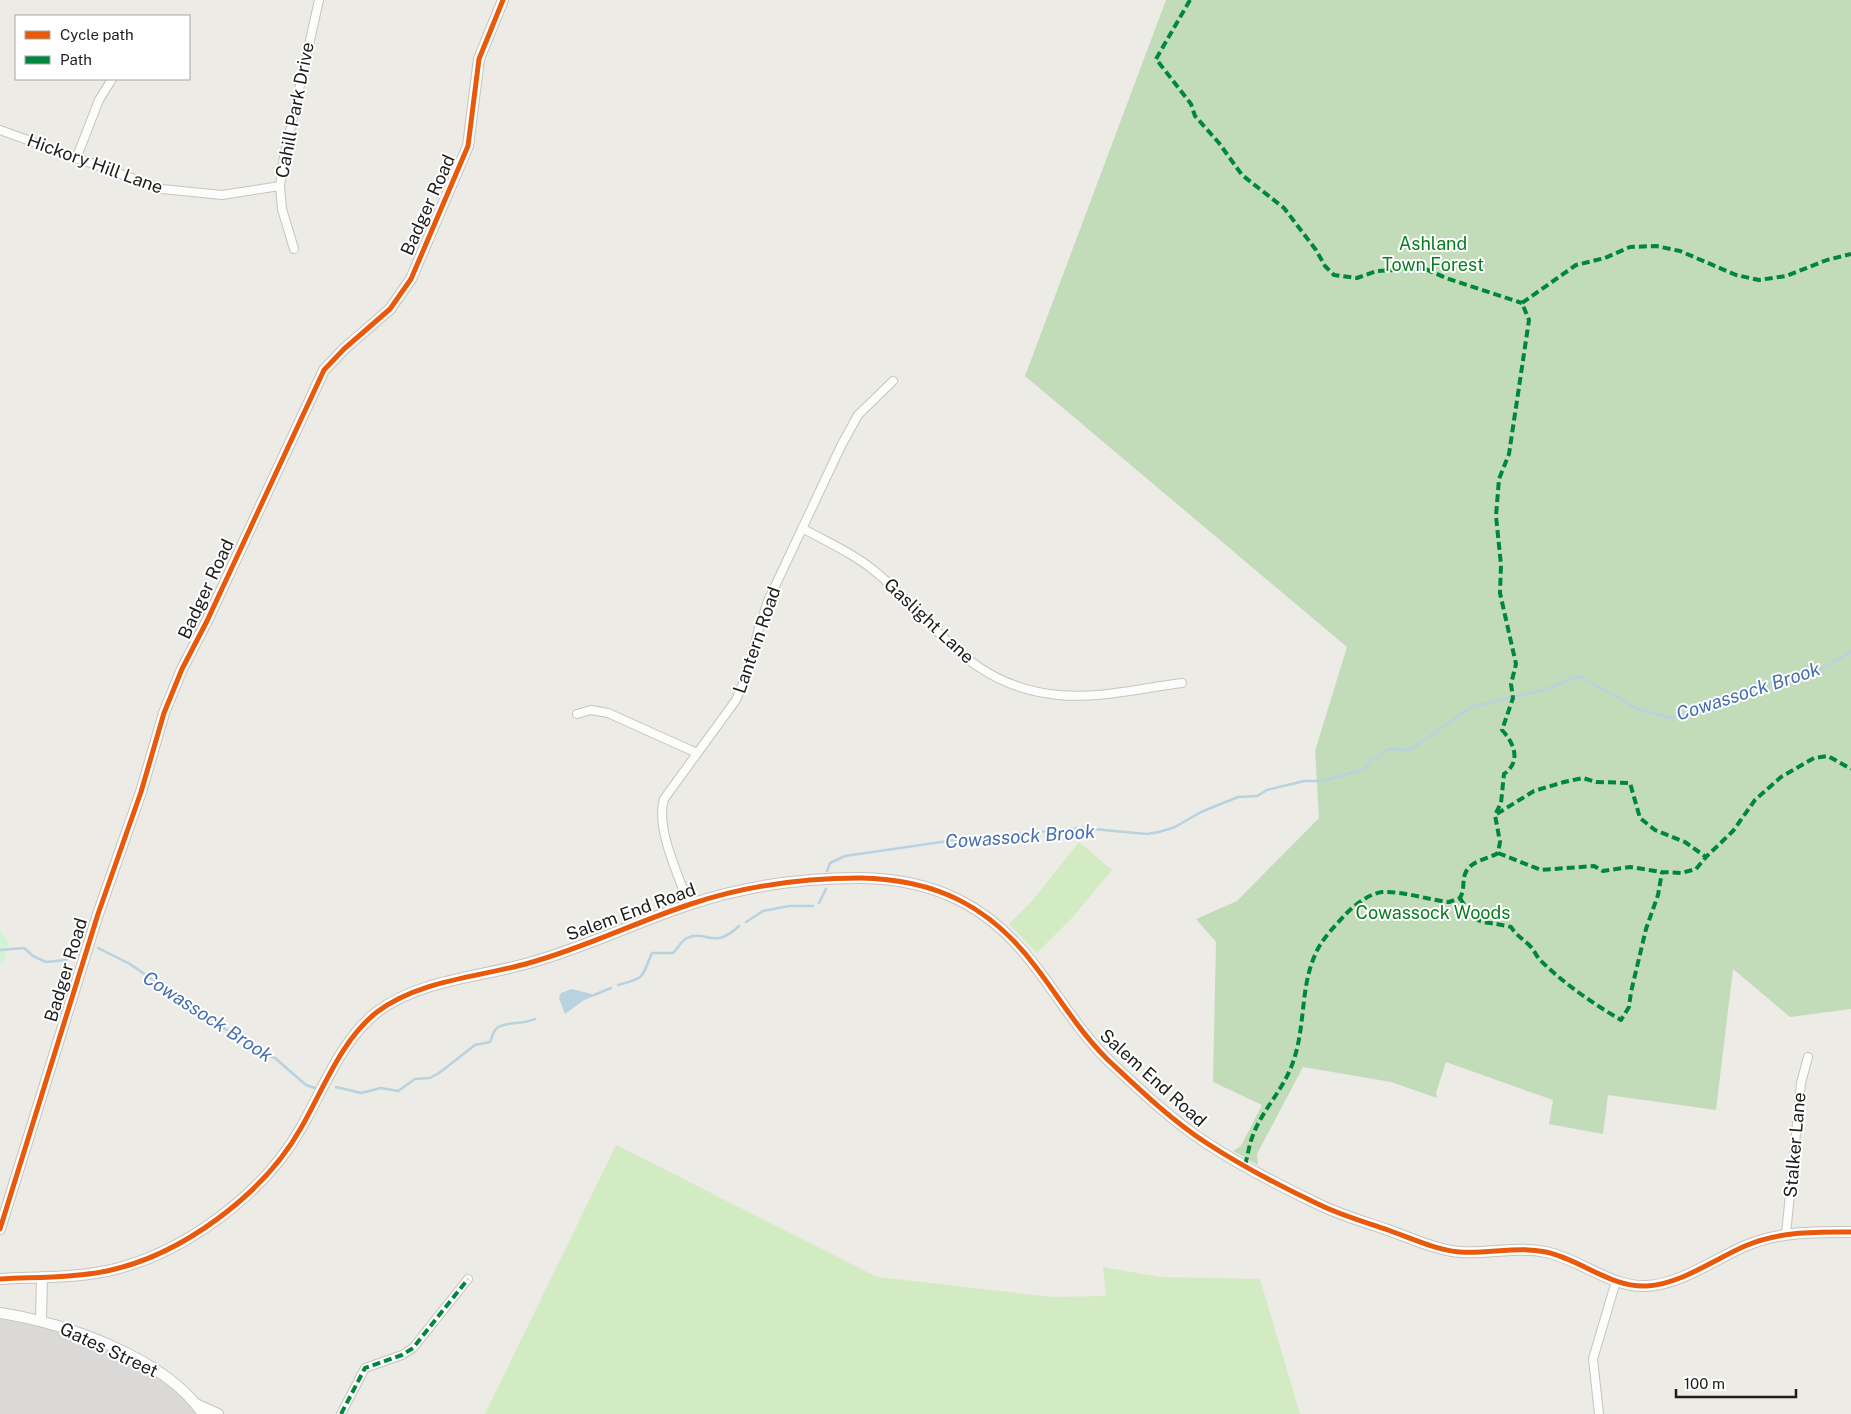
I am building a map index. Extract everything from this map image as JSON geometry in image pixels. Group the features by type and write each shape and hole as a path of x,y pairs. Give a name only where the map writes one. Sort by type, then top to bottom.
{"street":[{"name":"Cahill Park Drive","path":"294,249 282,210 280,186 284,157 319,0"},
{"name":"Badger Road","path":"0,1229 98,914 139,799 172,692 324,370 344,349 390,309 411,279 468,146 479,59 502,0"},
{"path":"76,159 99,100 111,80"},
{"name":"Hickory Hill Lane","path":"0,130 147,185 183,193 222,195 280,186"},
{"name":"Lantern Road","path":"689,905 663,826 662,808 668,791 720,725 739,694 749,669 766,608 850,429 869,403 893,381"},
{"name":"Gaslight Lane","path":"802,528 869,566 961,656 986,673 1013,685 1042,693 1072,696 1182,683"},
{"path":"577,714 591,710 608,713 698,753"},
{"name":"Salem End Road","path":"0,1278 91,1274 141,1261 179,1243 220,1216 256,1185 280,1160 302,1126 346,1047 363,1025 384,1007 411,994 444,983 540,960 689,905 759,887 860,878 911,883 956,898 986,915 1013,939 1034,964 1068,1015 1101,1053 1168,1114 1219,1150 1319,1204 1409,1238 1460,1252 1541,1251 1576,1261 1616,1281 1640,1286 1662,1283 1749,1244 1786,1234 1851,1232"},
{"name":"Stalker Lane","path":"1786,1234 1801,1083 1808,1057"},
{"path":"41,1320 42,1277"},
{"path":"341,1414 365,1368 402,1355 413,1348 468,1279"},
{"path":"1599,1414 1592,1359 1616,1281"},
{"name":"Gates Street","path":"0,1313 41,1320 82,1334 143,1363 173,1382 196,1404 203,1414"},
{"path":"196,1404 218,1414"}],"shaded area":[{"path":"0,1319 40,1326 96,1345 164,1382 181,1396 196,1414 0,1414"}],"green space":[{"path":"1166,0 1851,0 1851,1009 1790,1017 1733,969 1716,1110 1608,1095 1603,1134 1549,1124 1553,1100 1446,1062 1436,1093 1437,1098 1391,1082 1303,1067 1257,1154 1258,1165 1233,1151 1241,1146 1262,1105 1213,1082 1216,942 1196,919 1237,901 1319,818 1315,751 1347,647 1025,376"},
{"path":"1079,842 1112,870 1071,919 1037,953 1009,924 1032,901"},
{"path":"0,930 9,943 4,960 0,965"},
{"path":"616,1145 877,1277 1052,1297 1106,1296 1103,1267 1160,1277 1260,1279 1300,1414 485,1414"}],"water":[{"path":"572,989 596,995 584,1000 565,1014 559,998 561,993"}],"waterway":[{"name":"Cowassock Brook","path":"827,871 830,863 845,856 962,839 1082,828 1147,834 1159,832 1175,827 1201,812 1238,797 1257,796 1267,790 1304,781 1322,781 1362,770 1366,768 1372,759 1377,758 1389,749 1410,750 1471,707 1544,690 1579,676 1638,709 1672,718 1748,688 1812,674 1851,652"},
{"name":"Cowassock Brook","path":"819,903 826,889"},
{"name":"Cowassock Brook","path":"746,922 763,911 789,906 813,906"},
{"name":"Cowassock Brook","path":"618,985 634,981 641,976 652,953 673,953 687,938 694,936 723,937 739,926"},
{"name":"Cowassock Brook","path":"0,950 24,948 33,956 46,962 66,960 76,947 80,946"},
{"name":"Cowassock Brook","path":"98,948 130,964 221,1027 243,1038 257,1051 275,1058 306,1085 315,1088"},
{"name":"Cowassock Brook","path":"594,995 611,988"},
{"name":"Cowassock Brook","path":"336,1087 361,1093 381,1088 398,1091 415,1079 430,1078 439,1073 475,1045 490,1042 494,1031 500,1026 535,1019"}],"marked path":[{"path":"1190,0 1156,59 1191,104 1195,116 1219,143 1242,175 1284,208 1316,250 1325,266 1334,275 1357,278 1377,271 1423,268 1446,278 1522,303"},
{"path":"1496,813 1501,803 1504,774 1513,764 1514,758 1513,747 1502,730 1513,698 1511,684 1516,664 1500,593 1501,565 1496,516 1499,479 1509,454 1529,320 1522,303 1576,265 1605,258 1630,247 1656,246 1680,251 1736,275 1759,280 1786,276 1827,260 1851,254"},
{"path":"1245,1165 1257,1125 1286,1078 1295,1056 1307,979 1315,955 1332,930 1361,901 1371,895 1382,892 1399,893 1449,902 1460,898 1467,869 1475,863 1498,853 1500,842 1495,815 1534,791 1564,782 1583,778 1596,782 1630,783 1640,818 1655,830 1685,842 1706,857 1733,831 1755,800 1781,777 1814,758 1828,756 1851,769"},
{"path":"1498,853 1541,870 1594,866 1603,871 1630,867 1681,873 1696,869 1706,857"},
{"path":"1460,898 1476,919 1511,927 1539,959 1558,976 1589,1000 1621,1020 1629,1007 1646,929 1658,895 1662,872"},
{"path":"341,1414 365,1368 402,1355 413,1348 468,1279"}],"cycle path":[{"path":"0,1229 98,914 141,792 164,713 182,669 207,621 324,370 344,349 390,309 411,279 468,146 479,59 503,0"},
{"path":"0,1279 67,1276 107,1271 135,1263 164,1251 218,1219 243,1198 285,1153 301,1128 334,1066 353,1037 364,1023 394,1001 431,986 549,957 671,911 732,892 796,881 839,878 887,880 913,884 936,890 980,912 1018,945 1078,1025 1107,1059 1154,1103 1192,1133 1246,1167 1318,1204 1424,1243 1460,1252 1514,1250 1546,1252 1621,1283 1647,1286 1672,1281 1685,1276 1745,1246 1771,1237 1798,1233 1851,1232"}],"park label":[{"name":"Ashland Town Forest","path":"1433,254"},
{"name":"Cowassock Woods","path":"1433,913"}]}
